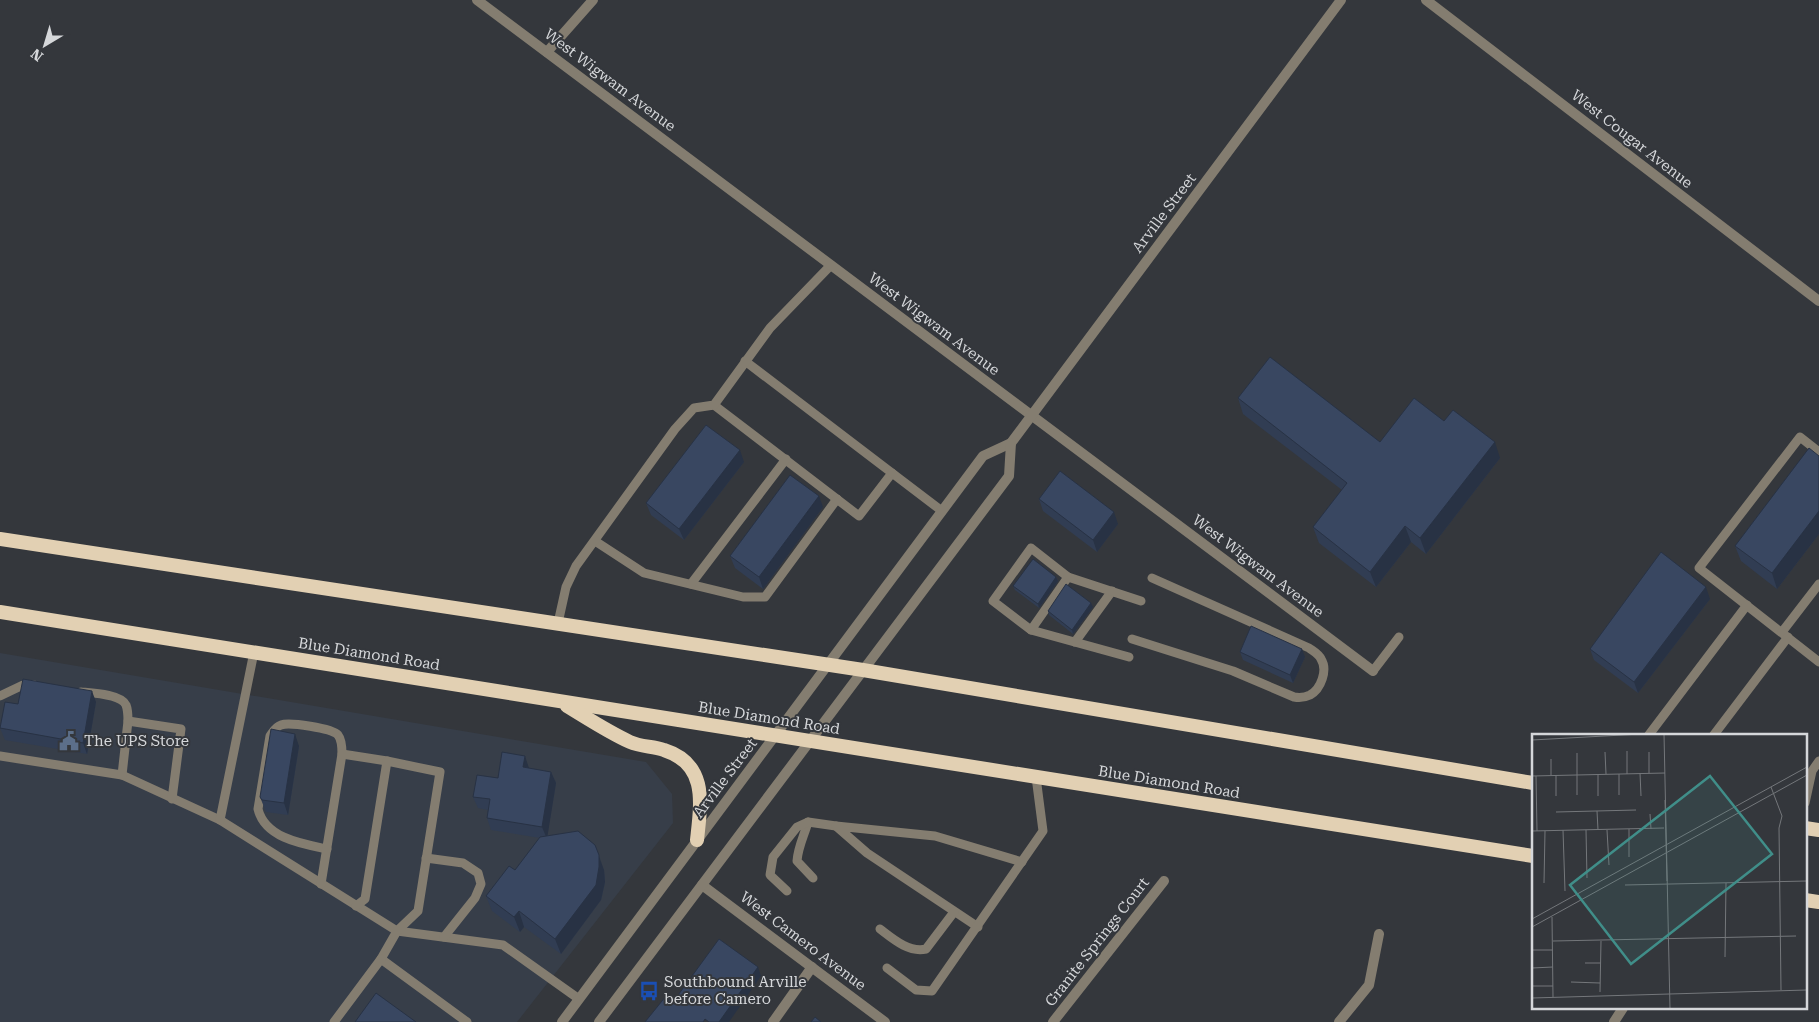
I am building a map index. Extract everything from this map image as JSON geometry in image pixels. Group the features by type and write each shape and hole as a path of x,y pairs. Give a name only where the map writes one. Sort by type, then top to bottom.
{"highway":[{"path":"0,539 828,664 1532,782"},
{"name":"Blue Diamond Road","path":"0,612 1532,856"},
{"path":"557,701 632,743 664,750 682,758 694,773 701,794 697,840"},
{"path":"1806,828 1819,830"},
{"path":"1806,900 1819,902"}],"street":[{"name":"West Wigwam Avenue","path":"477,0 1373,671"},
{"path":"547,52 593,0"},
{"name":"Arville Street","path":"562,1022 983,456 1011,443 1340,0"},
{"name":"West Cougar Avenue","path":"1426,0 1819,301"},
{"path":"599,1022 1009,476 1011,443"},
{"name":"Granite Springs Court","path":"1054,1022 1164,881"},
{"name":"West Camero Avenue","path":"702,885 885,1022"},
{"path":"1339,1022 1369,984 1379,934"},
{"path":"773,1022 812,967"},
{"path":"1614,1022 1622,1010"}],"lane":[{"path":"714,405 770,328 831,265"},
{"path":"745,361 942,511"},
{"path":"558,623 566,587 576,566 675,429 694,408 714,405 859,516 892,473"},
{"path":"1819,452 1800,437 1699,568 1819,662"},
{"path":"691,584 786,459"},
{"path":"595,541 644,573 743,597 765,597 838,499"},
{"path":"1129,657 1031,630 992,601 1031,548 1068,577 1141,601"},
{"path":"1031,630 1068,577"},
{"path":"1132,640 1233,670 1294,697 1303,698 1312,694 1323,676 1324,668 1321,659 1309,648 1152,578"},
{"path":"1714,734 1819,584"},
{"path":"1075,642 1112,591"},
{"path":"1649,734 1746,605"},
{"path":"1373,671 1399,637"},
{"path":"220,820 254,652"},
{"path":"0,696 23,685 48,687"},
{"path":"68,690 116,697 126,705 128,721 122,775"},
{"path":"128,721 181,729 172,798"},
{"path":"321,884 327,850 342,754 341,741 338,735 330,729 285,724 279,726 270,736 258,809 260,818 279,834 299,843 327,850"},
{"path":"334,1022 381,959 397,931 418,911 440,772 342,754"},
{"path":"0,756 122,775 220,820 397,931 503,944 579,999"},
{"path":"356,906 365,899 387,761"},
{"path":"1806,798 1812,771 1819,761"},
{"path":"887,968 916,990 932,991 1043,832 1036,777"},
{"path":"787,891 770,875 773,857 797,827 808,822 935,836 1022,862"},
{"path":"808,822 805,834 798,848 797,860 813,878"},
{"path":"836,826 867,853 978,927"},
{"path":"426,858 463,863 478,873 481,884 475,898 444,937"},
{"path":"880,929 913,950 926,949 954,912"},
{"path":"381,959 467,1022"}],"shaded area":[{"path":"0,653 646,762 672,794 673,823 517,1022 0,1022"}],"building":[{"path":"1270,357 1380,442 1414,398 1444,421 1453,410 1495,442 1420,538 1405,526 1370,572 1313,527 1347,483 1238,398"},
{"path":"706,425 740,450 679,529 646,503"},
{"path":"1809,448 1819,456 1819,511 1772,573 1735,546"},
{"path":"1060,471 1114,512 1093,540 1039,499"},
{"path":"790,475 819,496 759,577 730,556"},
{"path":"1661,552 1706,587 1634,682 1590,649"},
{"path":"1033,559 1056,577 1038,604 1013,586"},
{"path":"1066,584 1091,603 1072,630 1048,611"},
{"path":"1251,626 1302,649 1290,675 1240,652"},
{"path":"23,679 92,691 83,743 0,728 5,702 18,704"},
{"path":"271,729 295,734 284,803 262,800 260,797"},
{"path":"502,752 525,756 523,767 551,772 542,827 487,818 490,799 473,797 477,775 498,778"},
{"path":"578,831 595,845 599,855 596,885 555,939 519,911 514,917 486,896 509,866 515,870 540,837"},
{"path":"719,939 758,967 719,1022 709,1022 705,1019 703,1022 645,1022 666,996 673,1002"},
{"path":"376,993 416,1022 355,1022"},
{"path":"815,1017 821,1022 811,1022"}],"place":[{"name":"The UPS Store","path":"69,741"},
{"name":"Southbound Arville before Camero","path":"649,991"}]}
